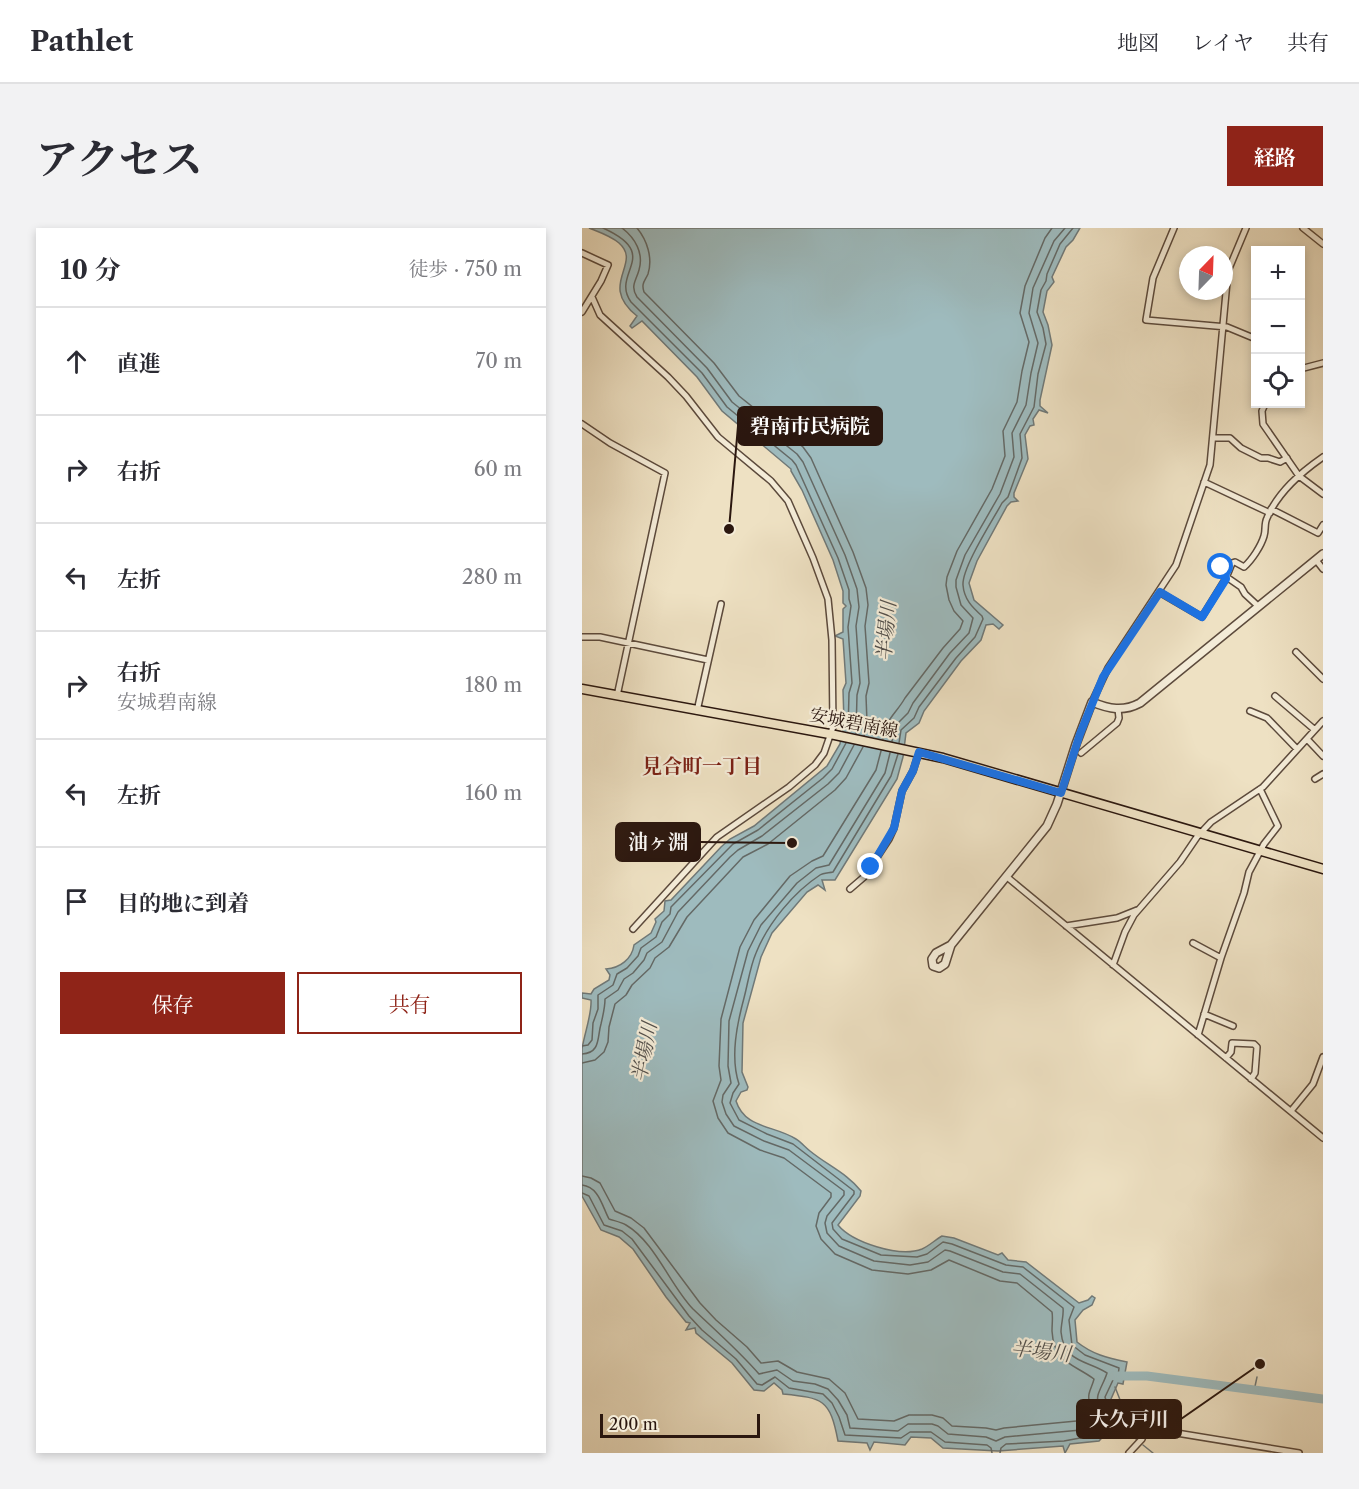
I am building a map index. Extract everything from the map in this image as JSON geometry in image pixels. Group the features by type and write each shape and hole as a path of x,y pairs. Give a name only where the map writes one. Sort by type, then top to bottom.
{"main road":[{"name":"安城碧南線","path":"582,689 833,734 919,752 1323,869"}],"street":[{"path":"1174,228 1153,278 1146,320 1223,327 1251,337"},
{"path":"951,945 1044,831 1061,793 1092,702 1112,662 1176,565 1211,460 1229,266 1246,228"},
{"path":"1303,228 1323,244"},
{"path":"582,253 608,265 582,312"},
{"path":"592,297 600,315 668,377 718,437 771,481 788,501 818,568 828,599 832,640 833,734 824,753 815,765 789,787 717,837 633,929"},
{"path":"1305,368 1323,363"},
{"path":"1263,408 1263,424 1299,476 1323,494"},
{"path":"582,424 665,473 617,696"},
{"path":"1213,438 1230,438 1241,448 1261,458 1280,462 1287,458"},
{"path":"1160,592 1202,617 1232,563 1235,562 1244,567 1264,538 1265,524 1276,500 1299,476 1323,456"},
{"path":"1204,482 1318,533 1323,525"},
{"path":"1092,702 1118,709 1130,708 1140,703 1323,554"},
{"path":"1316,560 1323,569"},
{"path":"1221,562 1226,575 1242,587 1245,594 1258,606"},
{"path":"697,711 721,604"},
{"path":"582,637 600,637 708,660"},
{"path":"1296,652 1323,679"},
{"path":"1275,696 1315,729"},
{"path":"1081,753 1119,721 1118,709"},
{"path":"1250,711 1266,717 1297,749"},
{"path":"1113,965 1127,927 1139,909 1201,834 1215,820 1260,789 1323,721"},
{"path":"1307,739 1323,756"},
{"path":"850,889 864,878 889,839 897,817 902,791 913,771 919,752"},
{"path":"1315,779 1323,774"},
{"path":"1198,1035 1249,872 1260,851 1278,826 1260,789"},
{"path":"1007,878 1323,1138"},
{"path":"1066,926 1117,918 1139,909"},
{"path":"1193,943 1221,958"},
{"path":"1204,1014 1233,1026"},
{"path":"1226,1058 1231,1052 1232,1043 1254,1044 1257,1047 1255,1073 1251,1079"},
{"path":"1291,1112 1313,1084 1323,1057"},
{"path":"1130,1453 1142,1439 1146,1428 1299,1453"}],"water":[{"path":"589,228 1080,228 1066,247 1052,277 1054,282 1047,291 1043,312 1052,345 1040,406 1048,413 1039,410 1033,419 1034,425 1030,426 1025,435 1028,459 1014,493 1018,501 1011,502 1007,506 977,561 969,583 974,600 1003,625 999,629 993,624 986,625 981,640 961,661 924,711 919,723 906,733 897,779 835,880 822,880 825,890 818,885 807,892 772,933 761,957 743,1023 742,1072 748,1087 747,1090 741,1092 736,1101 746,1117 796,1139 861,1191 860,1196 838,1225 854,1237 877,1247 901,1251 922,1249 942,1236 954,1238 998,1255 1002,1253 1008,1260 1026,1262 1079,1303 1092,1296 1095,1298 1092,1305 1083,1310 1075,1320 1077,1342 1100,1355 1127,1362 1123,1384 1118,1383 1111,1399 1116,1413 1110,1429 1099,1441 1070,1444 1065,1453 1063,1446 998,1451 943,1448 931,1438 911,1437 905,1445 874,1442 870,1450 867,1443 838,1441 832,1416 822,1403 807,1397 783,1394 774,1383 764,1391 754,1390 732,1363 696,1333 695,1328 686,1330 690,1323 686,1322 666,1297 633,1249 619,1237 601,1230 582,1196 582,1049 591,1000 582,998 582,993 591,994 594,989 609,980 610,975 606,969 620,965 631,955 634,945 651,933 655,919 664,911 665,901 671,900 721,847 730,839 754,826 827,766 840,744 844,722 843,690 846,683 843,639 835,636 843,632 843,609 846,606 843,603 843,591 833,560 791,469 722,411 697,377 642,321 632,328 630,326 637,316 626,305 621,294 620,284 626,259 625,251 612,238"}],"waterway":[{"path":"1259,1369 1260,1364"},
{"name":"半場川","path":"1114,1376 1147,1376 1323,1399"},
{"path":"1254,1391 1257,1377"},
{"path":"1115,1387 1137,1440"},
{"path":"1143,1445 1153,1453"}],"place":[{"name":"碧南市民病院","path":"729,529"},
{"name":"油ヶ淵","path":"792,843"},
{"name":"大久戸川","path":"1260,1364"}],"district":[{"name":"見合町一丁目","path":"702,766"}],"route":[{"path":"871,867 894,828 900,797 916,765 919,752 1061,793 1072,756 1103,677 1160,592 1202,617 1226,579 1225,570 1221,567"}]}
